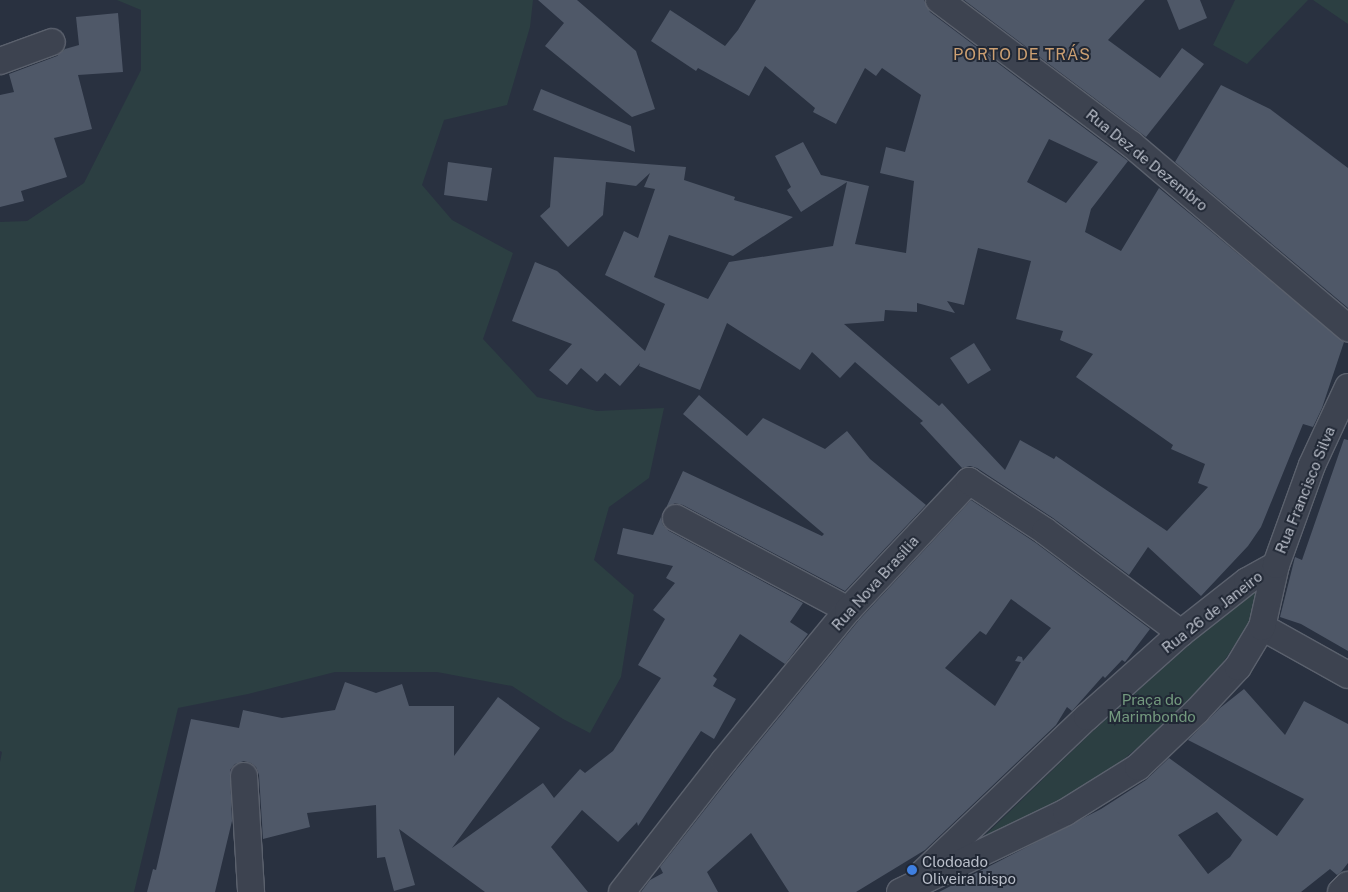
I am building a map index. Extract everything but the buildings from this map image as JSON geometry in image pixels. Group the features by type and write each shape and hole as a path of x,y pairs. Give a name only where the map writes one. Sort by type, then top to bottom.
{"street":[{"name":"Rua Dez de Dezembro","path":"939,0 1131,144 1348,328"},
{"path":"0,60 52,42"},
{"name":"Rua Francisco Silva","path":"1276,565 1312,465 1348,387"},
{"name":"Rua Nova Brasília","path":"622,892 724,761 848,610 969,481 1045,531 1181,633"},
{"path":"676,518 848,610"},
{"name":"Rua 26 de Janeiro","path":"903,891 1066,812 1138,767 1197,711 1238,667 1262,627 1276,565"},
{"name":"Rua 26 de Janeiro","path":"903,891 1087,717 1181,633 1247,582 1276,565"},
{"path":"1262,627 1348,674"},
{"path":"244,776 251,892"},
{"path":"1341,892 1348,885"}],"green space":[{"path":"117,0 533,0 530,27 507,105 444,120 422,185 452,220 513,253 483,339 537,397 597,411 664,408 649,478 609,507 594,560 634,595 621,677 590,733 563,719 512,686 437,672 335,672 248,694 178,708 134,892 0,892 0,762 2,752 0,751 0,222 27,221 84,183 141,70 141,10"},
{"path":"1235,0 1308,0 1247,64 1213,45"},
{"path":"1313,0 1348,0 1348,24"},
{"name":"Praça do Marimbondo","path":"1262,584 1248,625 1208,685 1172,719 1090,787 976,844 1092,732 1226,612"}],"place":[{"name":"Clodoado Oliveira bispo","path":"912,870"}],"district":[{"name":"PORTO DE TRÁS","path":"1022,55"}]}
